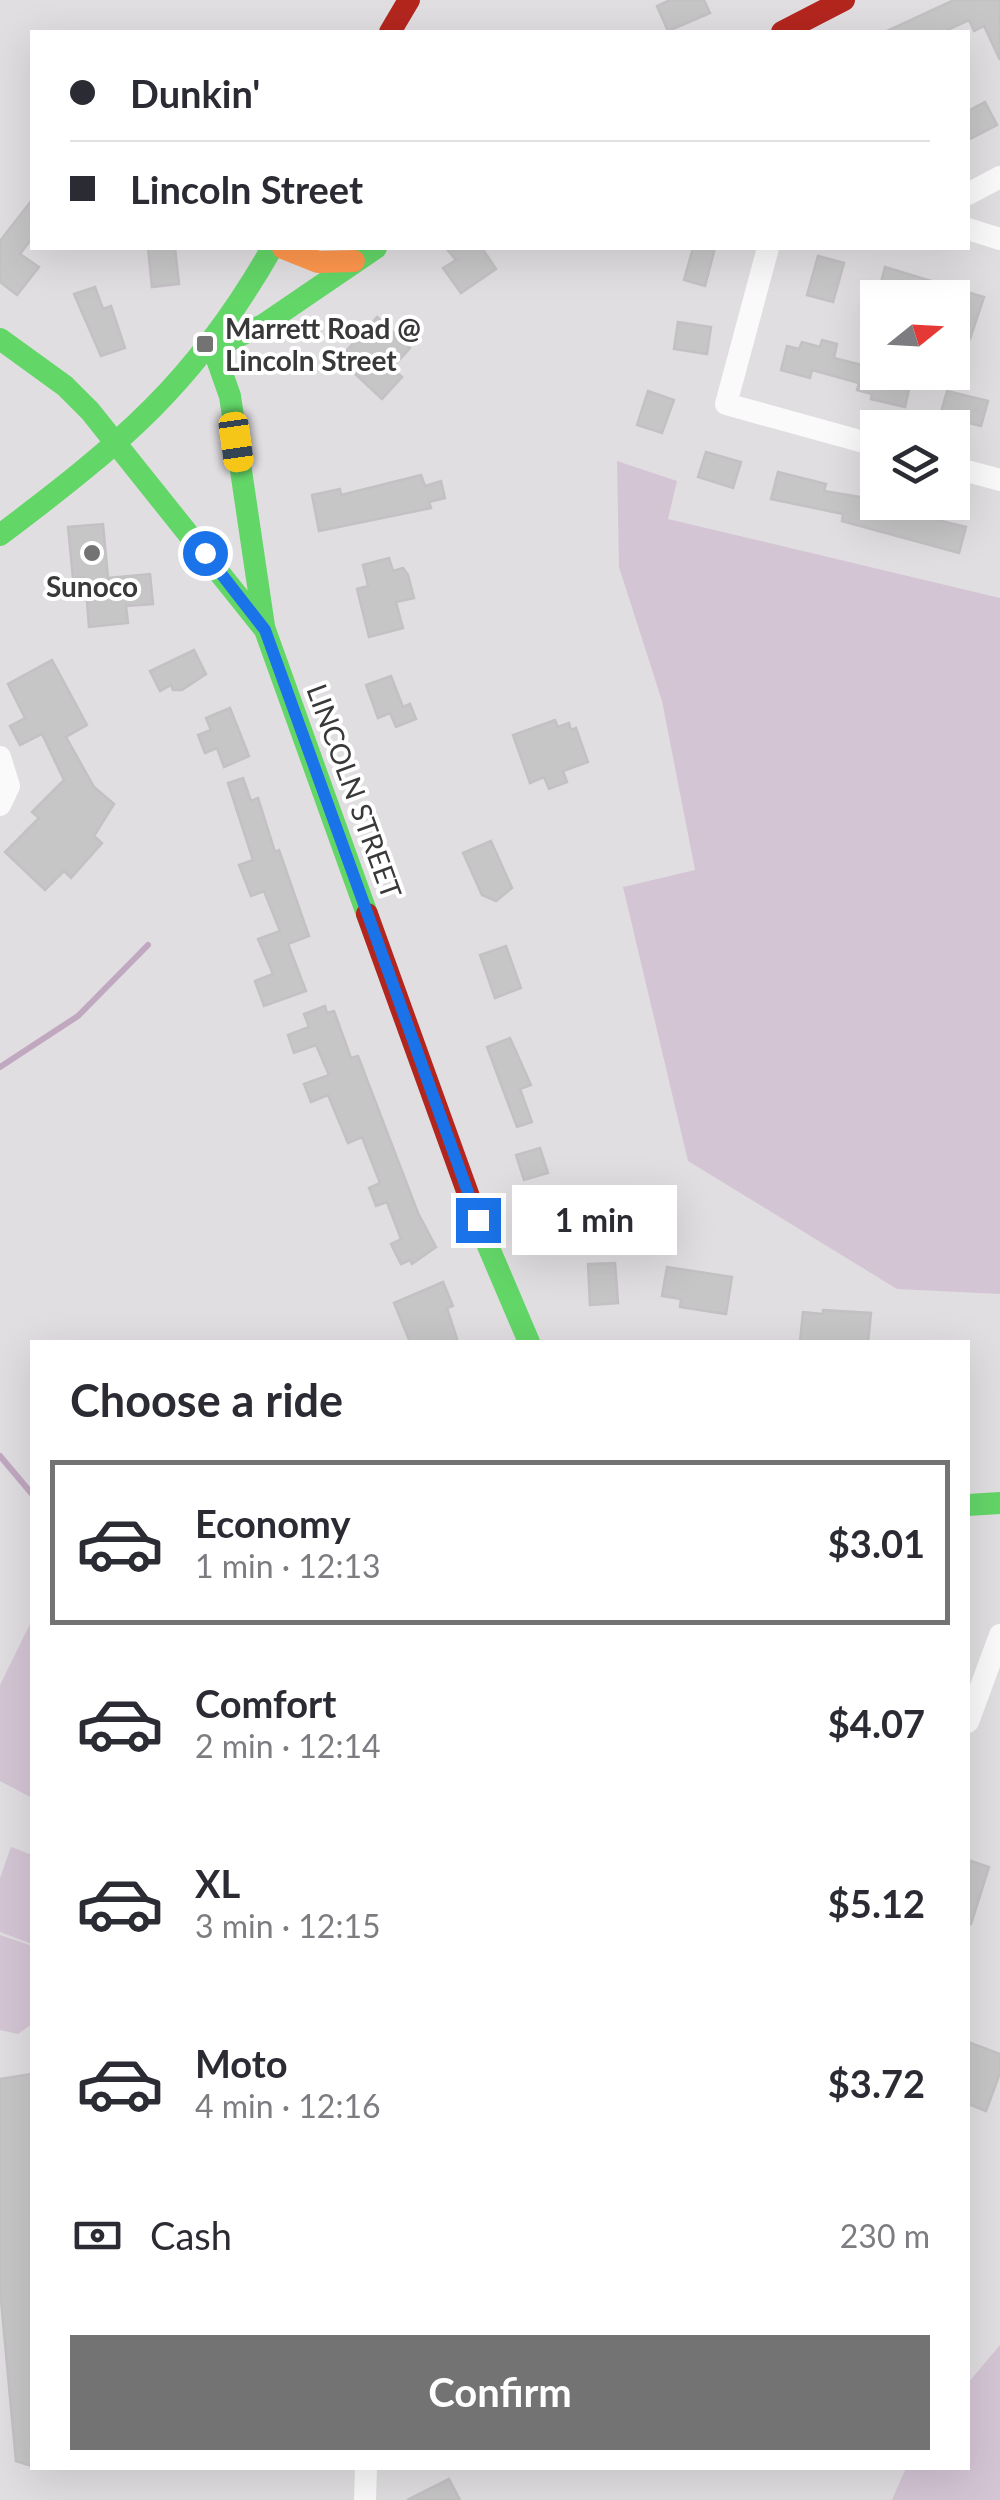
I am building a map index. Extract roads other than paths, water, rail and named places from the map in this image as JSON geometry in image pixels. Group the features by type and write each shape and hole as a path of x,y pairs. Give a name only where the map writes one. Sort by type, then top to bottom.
{"street":[{"path":"391,30 410,0"},
{"path":"786,30 844,0"},
{"path":"970,193 1000,177"},
{"path":"970,230 1000,239"},
{"path":"0,535 120,444 188,379 213,348 271,250"},
{"path":"288,250 318,262 354,261"},
{"path":"213,348 263,325 373,250"},
{"path":"767,250 726,404 860,441"},
{"name":"LINCOLN STREET","path":"0,339 65,386 120,444 265,630 512,1310 529,1340"},
{"path":"213,348 230,396 265,630"},
{"path":"970,472 1000,480"},
{"path":"0,757 9,786 0,805"},
{"path":"970,1505 1000,1504"},
{"path":"970,1717 1000,1635"},
{"path":"365,2500 366,2470"}],"waterway":[{"path":"0,1067 78,1016 148,945"},
{"path":"0,1456 30,1492"}],"place":[{"name":"Marrett Road @ Lincoln Street","path":"205,344"},
{"name":"Sunoco","path":"92,553"}]}
